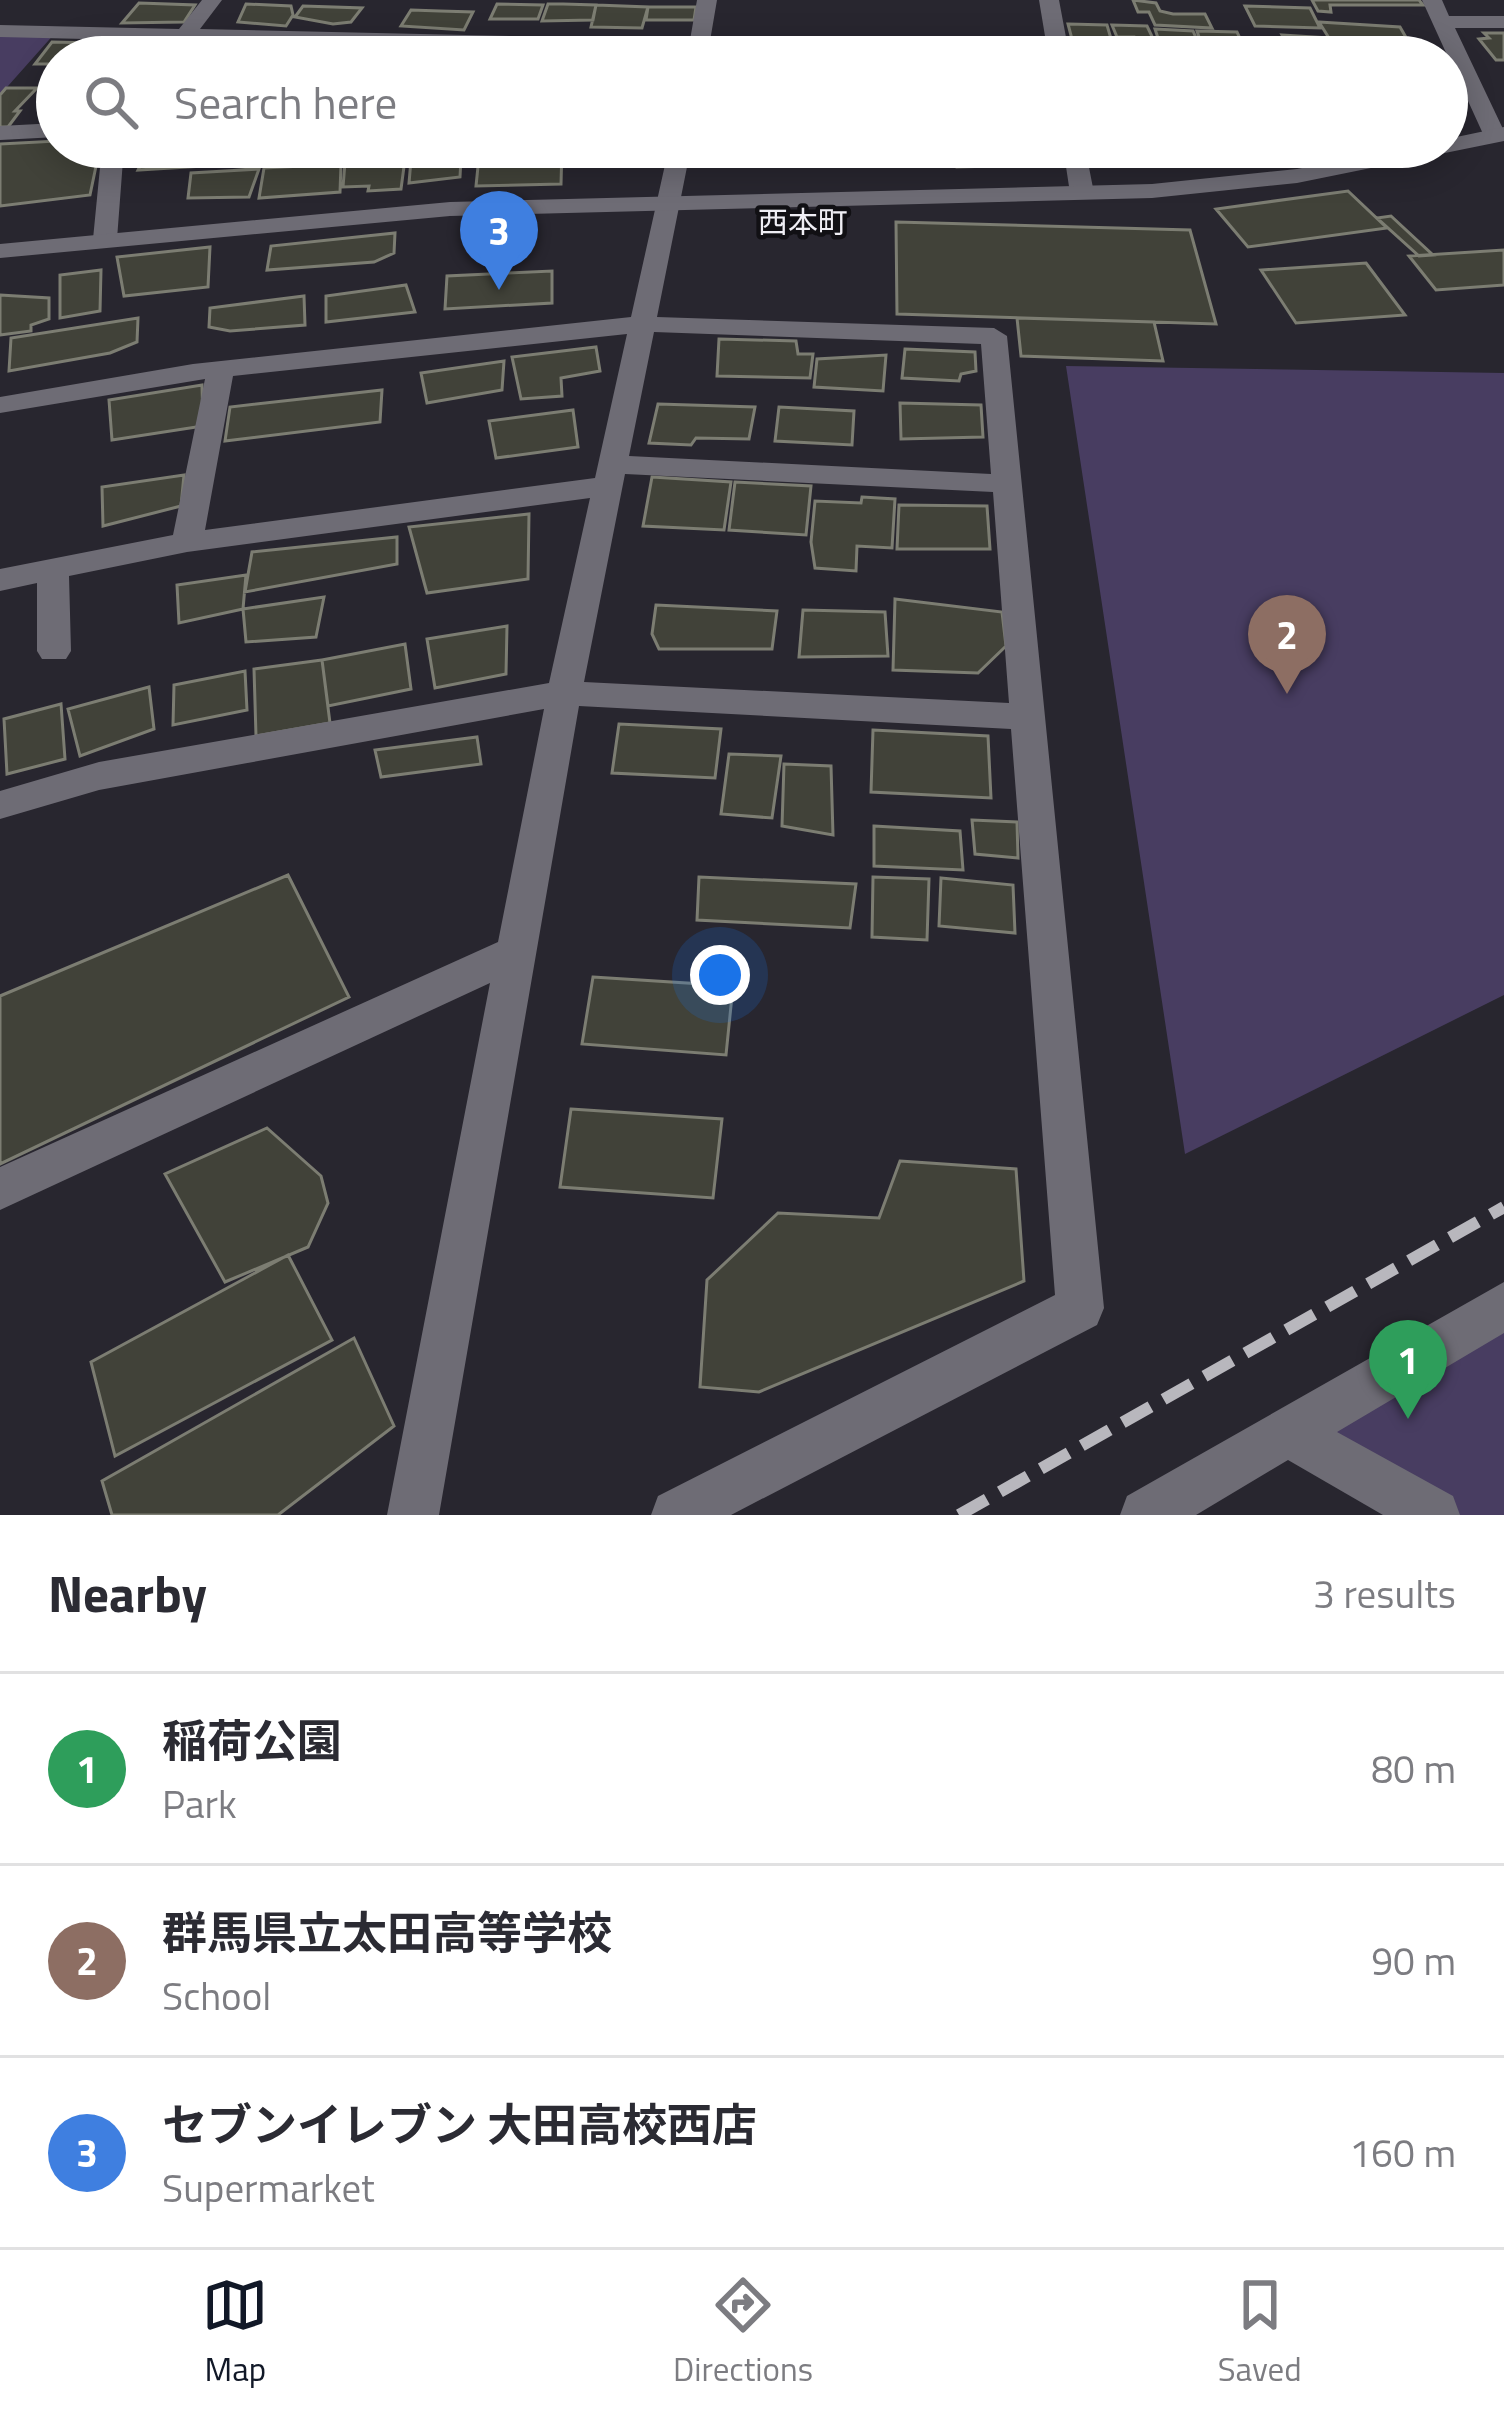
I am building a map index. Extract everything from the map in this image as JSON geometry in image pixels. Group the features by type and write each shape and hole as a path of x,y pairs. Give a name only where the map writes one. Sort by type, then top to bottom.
{"street":[{"path":"185,35 212,0"},
{"path":"701,36 707,0"},
{"path":"1048,0 1055,36"},
{"path":"1432,0 1446,36"},
{"path":"1442,22 1504,22"},
{"path":"0,31 217,36"},
{"path":"1468,86 1500,135 1468,141"},
{"path":"0,133 36,131"},
{"path":"105,239 110,168"},
{"path":"413,1515 564,694 676,168"},
{"path":"1078,168 1082,193"},
{"path":"0,251 450,209 1082,193 1298,176 1337,168"},
{"path":"0,405 221,369 642,324 994,336 1079,1308 677,1515"},
{"path":"187,542 221,369"},
{"path":"0,580 187,542 610,475 1008,484"},
{"path":"53,570 54,651"},
{"path":"0,805 99,776 564,694 1028,717"},
{"path":"0,1190 518,952"},
{"path":"1146,1515 1504,1306"},
{"path":"1288,1432 1434,1515"}],"shaded area":[{"path":"0,31 56,32 36,36 36,54 0,95"},
{"path":"1066,366 1504,373 1504,995 1185,1154"},
{"path":"1504,1306 1504,1515 1435,1515 1288,1432"}],"building":[{"path":"1133,0 1156,3 1160,11 1173,14 1205,14 1212,28 1155,25 1149,12 1138,12"},
{"path":"1312,0 1419,0 1423,5 1330,5 1331,12 1318,11"},
{"path":"139,3 195,5 184,22 122,23"},
{"path":"246,4 291,6 293,15 286,26 238,22"},
{"path":"497,4 543,5 538,19 490,19"},
{"path":"548,4 596,5 593,20 542,21"},
{"path":"596,5 648,7 642,28 591,27"},
{"path":"303,6 362,8 351,22 333,24 295,17"},
{"path":"1245,6 1310,8 1320,28 1255,26"},
{"path":"648,7 696,7 694,20 646,20"},
{"path":"411,10 473,12 464,30 401,26"},
{"path":"1319,22 1400,27 1405,36 1328,36"},
{"path":"1068,24 1107,25 1110,36 1071,36"},
{"path":"1112,25 1147,26 1152,36 1117,36"},
{"path":"1155,29 1193,31 1195,36 1157,36"},
{"path":"1197,31 1237,32 1239,36 1199,36"},
{"path":"1484,33 1504,33 1504,60 1496,60 1479,39 1489,38"},
{"path":"6,88 36,88 15,111 20,111 8,127 0,127 0,95"},
{"path":"36,142 36,168 96,168 90,195 0,206 0,144"},
{"path":"264,168 341,168 340,192 259,198"},
{"path":"345,168 404,168 401,189 343,187"},
{"path":"410,168 460,168 460,177 409,183"},
{"path":"478,168 561,168 561,184 476,186"},
{"path":"259,169 249,197 188,198 191,173"},
{"path":"1348,191 1387,228 1248,247 1216,209"},
{"path":"1391,216 1433,255 1419,256 1377,218"},
{"path":"896,222 1190,230 1216,324 897,314"},
{"path":"395,233 394,253 374,262 267,270 271,246"},
{"path":"210,247 208,287 124,296 117,257"},
{"path":"1504,250 1504,285 1436,290 1409,256"},
{"path":"1366,263 1405,315 1296,323 1261,270"},
{"path":"101,270 100,311 60,318 60,275"},
{"path":"552,271 552,303 445,309 447,276"},
{"path":"406,285 415,312 326,322 326,296"},
{"path":"0,295 49,298 49,319 31,325 31,331 0,335"},
{"path":"304,296 305,325 230,331 209,327 210,308"},
{"path":"138,318 137,342 110,353 9,371 11,338"},
{"path":"1017,318 1154,322 1163,361 1021,356"},
{"path":"719,339 796,341 798,354 813,354 810,378 717,376"},
{"path":"596,347 600,371 561,378 562,396 521,399 512,357"},
{"path":"905,349 975,352 976,371 961,374 959,381 902,378"},
{"path":"886,355 883,391 814,387 817,359"},
{"path":"504,361 502,390 427,403 421,373"},
{"path":"202,385 203,426 112,440 109,400"},
{"path":"382,390 380,422 225,441 230,407"},
{"path":"900,403 981,405 983,437 901,439"},
{"path":"658,404 755,407 749,439 696,438 691,445 649,443"},
{"path":"779,407 854,411 852,445 775,441"},
{"path":"573,410 578,447 496,458 489,421"},
{"path":"184,475 181,506 103,526 102,487"},
{"path":"652,477 731,482 724,530 643,526"},
{"path":"735,482 811,486 806,535 729,530"},
{"path":"862,497 895,499 892,548 857,546 856,571 815,568 811,542 815,501 861,503"},
{"path":"899,505 987,506 990,549 897,549"},
{"path":"529,514 528,579 427,593 409,527"},
{"path":"397,537 397,564 245,592 252,552"},
{"path":"246,575 243,609 179,623 177,585"},
{"path":"324,597 316,637 246,642 243,609"},
{"path":"895,599 1002,612 1006,646 978,673 893,670"},
{"path":"656,605 777,611 772,649 659,649 652,634"},
{"path":"803,610 885,612 888,656 799,657"},
{"path":"507,626 506,674 435,688 427,639"},
{"path":"405,644 411,689 328,706 322,660"},
{"path":"322,660 330,723 256,736 254,669"},
{"path":"245,671 247,710 173,725 174,685"},
{"path":"149,687 154,729 80,756 68,709"},
{"path":"61,704 65,759 7,774 4,719"},
{"path":"619,724 721,729 715,778 612,773"},
{"path":"873,730 988,736 991,798 871,792"},
{"path":"477,737 481,764 381,777 375,750"},
{"path":"729,754 781,756 772,818 721,814"},
{"path":"784,764 831,766 833,835 782,826"},
{"path":"972,820 1017,822 1018,858 975,854"},
{"path":"874,826 960,831 963,870 874,866"},
{"path":"288,875 349,997 0,1164 0,996"},
{"path":"699,877 856,884 850,928 697,920"},
{"path":"873,877 929,879 927,940 872,937"},
{"path":"941,878 1013,885 1015,933 939,926"},
{"path":"593,977 733,986 726,1055 582,1044"},
{"path":"571,1109 722,1119 713,1198 560,1187"},
{"path":"267,1128 321,1176 328,1203 308,1247 225,1282 165,1174"},
{"path":"900,1161 1016,1169 1024,1281 759,1392 700,1387 707,1280 778,1213 879,1218"},
{"path":"288,1255 332,1340 115,1456 91,1362"},
{"path":"354,1338 394,1426 278,1515 112,1515 102,1481"}],"railway":[{"path":"959,1515 1504,1207"}],"place":[{"name":"セブンイレブン 大田高校西店","path":"499,290"},
{"name":"群馬県立太田高等学校","path":"1287,694"},
{"name":"稲荷公園","path":"1408,1419"}],"district":[{"name":"西本町","path":"803,223"}]}
